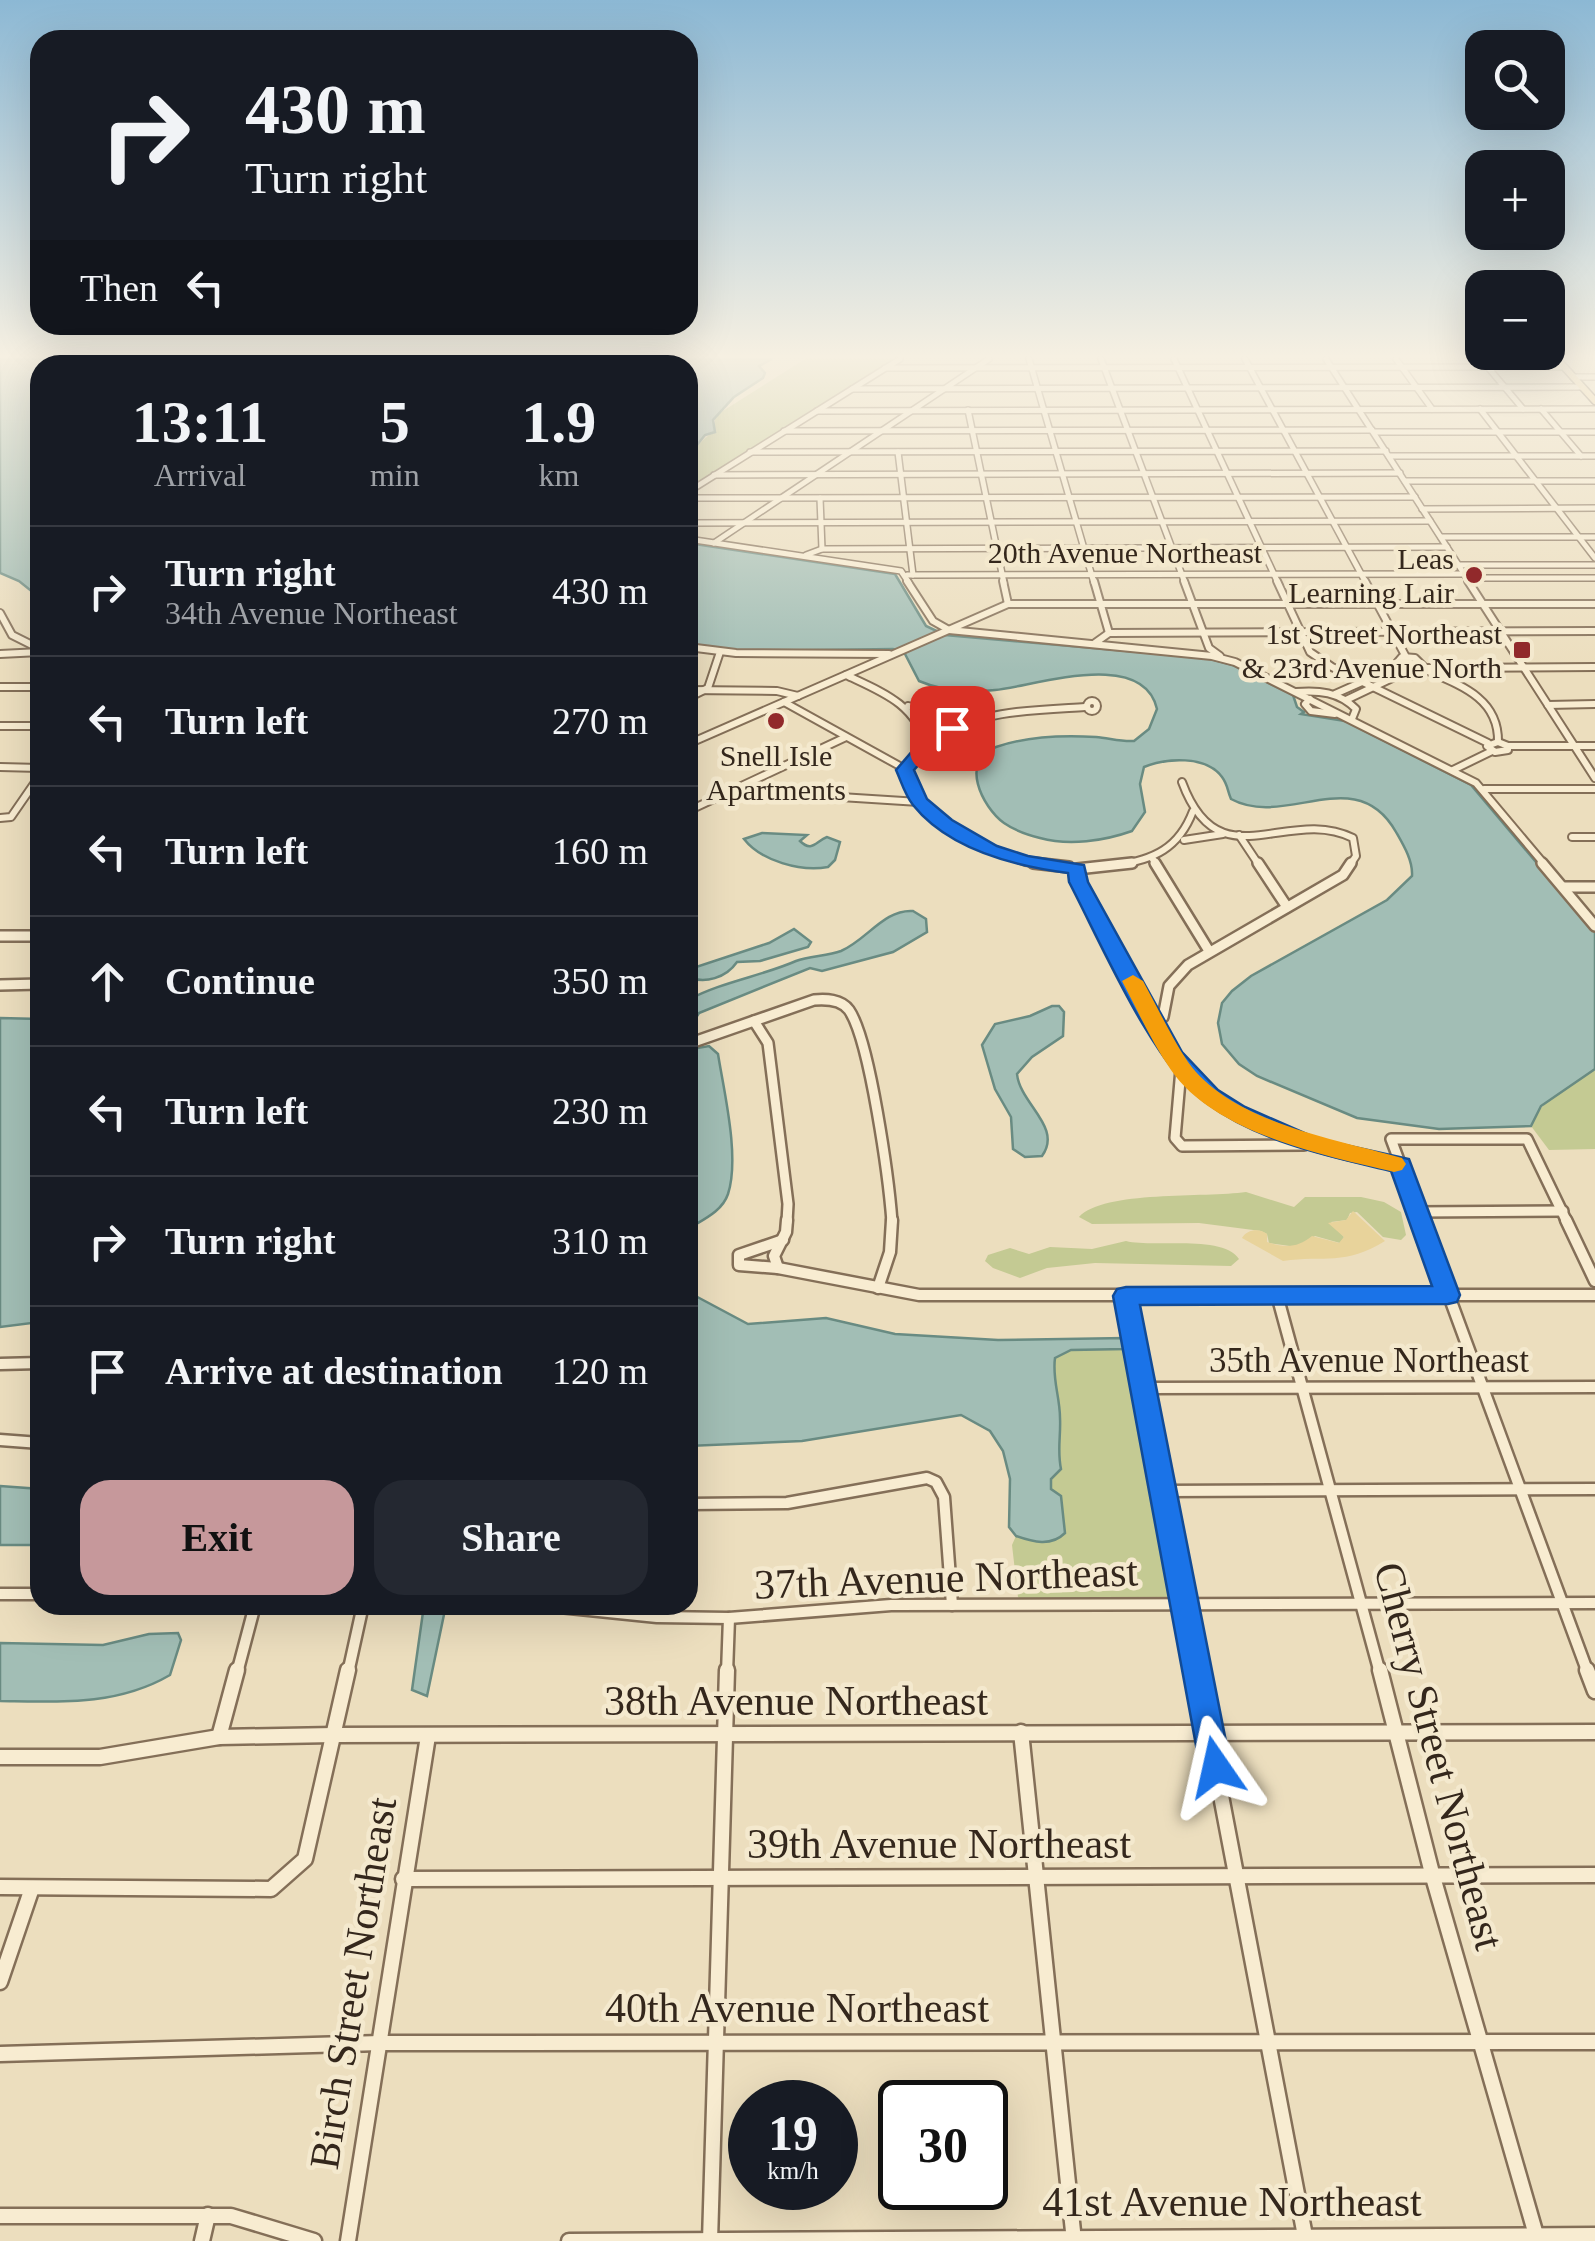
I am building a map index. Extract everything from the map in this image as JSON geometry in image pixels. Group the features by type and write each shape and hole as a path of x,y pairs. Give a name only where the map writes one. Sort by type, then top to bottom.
{"street":[{"path":"698,487 732,464"},
{"path":"714,543 831,464"},
{"path":"899,464 910,575 933,621 945,632 1095,643 1223,658"},
{"path":"979,464 1008,604"},
{"path":"1060,464 1109,633"},
{"path":"1140,464 1209,648 1484,789 1595,926"},
{"path":"1221,464 1300,633 1317,658 1504,752 1508,746 1595,746"},
{"path":"1303,464 1406,657 1483,700 1499,722 1493,745 1453,770"},
{"path":"1394,464 1595,778"},
{"path":"1522,464 1595,562"},
{"path":"714,475 1400,473"},
{"path":"1405,481 1595,481"},
{"path":"698,495 1415,497"},
{"path":"820,498 822,549"},
{"path":"1422,508 1595,508"},
{"path":"698,523 1430,521"},
{"path":"1440,537 1595,536"},
{"name":"20th Avenue Northeast","path":"698,541 889,568 910,575 1595,578"},
{"path":"804,556 822,549 1447,547"},
{"path":"1458,565 1595,562"},
{"path":"698,740 1008,604 1595,604"},
{"path":"0,613 12,635 30,645"},
{"path":"1095,643 1109,633 1595,630"},
{"path":"1197,655 1209,648"},
{"path":"698,649 892,654"},
{"path":"0,654 30,652"},
{"path":"702,692 710,685 720,652"},
{"path":"1398,666 1398,659 1406,657"},
{"path":"1335,694 1398,666 1409,670"},
{"path":"1346,700 1409,670 1424,667 1595,666"},
{"path":"846,675 906,705 950,716 1085,707"},
{"path":"0,686 30,687"},
{"path":"698,693 777,691 798,696"},
{"path":"1294,692 1335,694 1356,709 1352,719"},
{"path":"784,702 905,770 920,802 945,824 990,850 1072,872 1152,858 1182,841 1234,834 1290,834 1326,828 1346,832 1353,838 1357,849 1351,868 1182,970 1164,998 1163,1017"},
{"path":"1548,704 1595,704"},
{"path":"906,705 922,726 926,746"},
{"path":"905,770 926,746 952,728 992,716"},
{"path":"0,726 30,726"},
{"path":"698,805 846,737"},
{"path":"0,767 30,771"},
{"path":"1182,782 1193,812 1182,841"},
{"path":"0,818 11,818 30,788"},
{"path":"1484,789 1595,789"},
{"path":"731,790 920,802"},
{"path":"1193,812 1234,834 1287,906"},
{"path":"1572,837 1595,837"},
{"path":"1152,858 1210,951"},
{"path":"1072,872 1181,1069 1222,1103 1312,1145 1400,1165"},
{"path":"1564,887 1595,886"},
{"path":"0,936 30,936"},
{"path":"0,985 30,984"},
{"path":"698,1040 822,998 844,1005 862,1044 892,1213 891,1249 878,1288"},
{"path":"1142,999 1164,998"},
{"path":"754,1020 768,1043 788,1204 784,1240 774,1256 778,1268"},
{"path":"1181,1069 1175,1138 1182,1146 1312,1145"},
{"path":"1595,1281 1534,1146 1522,1137 1391,1139 1595,1692"},
{"path":"1417,1212 1563,1211"},
{"path":"784,1240 771,1248 744,1252 738,1260 744,1268 778,1268 919,1295 1595,1295"},
{"path":"1126,1296 1305,2236"},
{"name":"Cherry Street Northeast","path":"1276,1296 1397,1733 1432,1877 1536,2235"},
{"path":"0,1364 30,1364"},
{"name":"35th Avenue Northeast","path":"1143,1388 1595,1387"},
{"path":"0,1440 30,1442"},
{"path":"698,1504 787,1503 927,1478 936,1482 944,1498 952,1605"},
{"path":"1164,1491 1595,1490"},
{"path":"0,1594 30,1594"},
{"name":"37th Avenue Northeast","path":"630,1615 729,1618 952,1605 1595,1603"},
{"path":"219,1737 252,1615"},
{"path":"0,1887 271,1889 305,1859 361,1615"},
{"path":"710,2240 729,1618"},
{"path":"1020,1732 1074,2240"},
{"name":"38th Avenue Northeast","path":"0,1757 100,1757 219,1737 334,1735 1595,1732"},
{"name":"Birch Street Northeast","path":"348,2241 428,1736"},
{"name":"39th Avenue Northeast","path":"403,1879 1034,1880 1595,1875"},
{"path":"0,1982 32,1888"},
{"name":"40th Avenue Northeast","path":"0,2054 380,2043 1595,2042"},
{"path":"202,2241 208,2215"},
{"path":"0,2216 231,2216 314,2241"},
{"name":"41st Avenue Northeast","path":"568,2241 1595,2235"}],"green space":[{"path":"698,464 729,464 698,483"},
{"path":"1595,1069 1595,1149 1549,1150 1531,1126 1535,1117 1548,1101"},
{"path":"1246,1192 1294,1207 1305,1197 1361,1197 1384,1202 1401,1212 1406,1235 1401,1240 1383,1237 1357,1212 1350,1213 1347,1220 1331,1222 1344,1237 1340,1243 1315,1236 1297,1247 1269,1243 1267,1234 1261,1231 1199,1223 1092,1224 1079,1217 1092,1208 1132,1199"},
{"path":"1126,1241 1203,1244 1231,1251 1239,1259 1231,1266 1095,1263 1047,1268 1020,1278 985,1261 988,1255 1010,1248 1029,1254 1050,1247 1092,1249"},
{"path":"1125,1349 1131,1353 1176,1598 1022,1600 1018,1597 1012,1545 1016,1536 1028,1540 1054,1467 1060,1420 1055,1358 1071,1350"}],"sand":[{"path":"1353,1211 1385,1241 1346,1257 1283,1261 1242,1238 1257,1230 1267,1234 1267,1242 1280,1245 1296,1245 1312,1236 1339,1243 1344,1237 1328,1223 1346,1220"}],"water":[{"path":"0,464 30,464 30,590 0,573"},
{"path":"698,544 895,574 926,626 945,635 1207,658 1233,665 1293,695 1297,707 1304,712 1301,714 1345,721 1471,785 1595,932 1595,1069 1541,1106 1531,1126 1439,1129 1357,1118 1257,1076 1239,1064 1222,1044 1218,1023 1222,1003 1251,976 1387,900 1412,876 1405,848 1380,811 1361,801 1341,798 1252,806 1231,799 1224,780 1215,770 1196,762 1174,760 1144,767 1140,784 1145,812 1132,831 1074,842 1035,837 1008,826 988,806 976,773 985,753 1008,743 1045,737 1134,741 1149,729 1157,709 1148,690 1131,679 1085,675 995,690 956,690 919,681 905,654 893,649 737,651 698,645"},
{"path":"762,833 807,835 800,841 808,846 827,837 840,842 835,860 828,867 806,868 771,859 744,839"},
{"path":"913,911 926,919 927,932 893,952 822,971 810,968 699,1013 698,995 714,988 801,959 841,951 893,915"},
{"path":"794,929 811,942 808,947 760,961 737,962 715,978 698,979 698,966 769,943"},
{"path":"1059,1006 1064,1012 1063,1036 1032,1057 1017,1074 1047,1135 1042,1156 1025,1157 1013,1149 1011,1117 995,1089 982,1045 995,1024"},
{"path":"0,1018 30,1019 30,1323 0,1327"},
{"path":"709,1046 718,1054 732,1162 728,1194 711,1215 698,1223 698,1048"},
{"path":"698,1297 748,1324 826,1318 895,1334 998,1340 1125,1338 1125,1349 1071,1350 1055,1358 1061,1469 1051,1479 1051,1489 1061,1496 1065,1533 1048,1542 1016,1536 1009,1527 1010,1479 1003,1451 990,1431 961,1415 802,1441 698,1446"},
{"path":"0,1486 30,1488 30,1545 0,1545"},
{"path":"423,1615 444,1615 427,1696 412,1690"},
{"path":"178,1633 181,1640 170,1675 150,1685 87,1700 0,1701 0,1643 103,1645 149,1634"}],"slow traffic":[{"path":"1133,981 1181,1069 1210,1095 1237,1112 1312,1145 1394,1164"}],"place":[{"name":"Leas Learning Lair","path":"1474,575"},
{"name":"1st Street Northeast & 23rd Avenue North","path":"1522,650"},
{"name":"Snell Isle Apartments","path":"776,721"}],"route":[{"path":"952,728 926,746 905,770 920,802 945,824 990,850 1025,862 1077,869 1078,882 1173,1056 1181,1069 1210,1095 1237,1112 1312,1145 1400,1165 1448,1295 1126,1296 1216,1767"}]}
